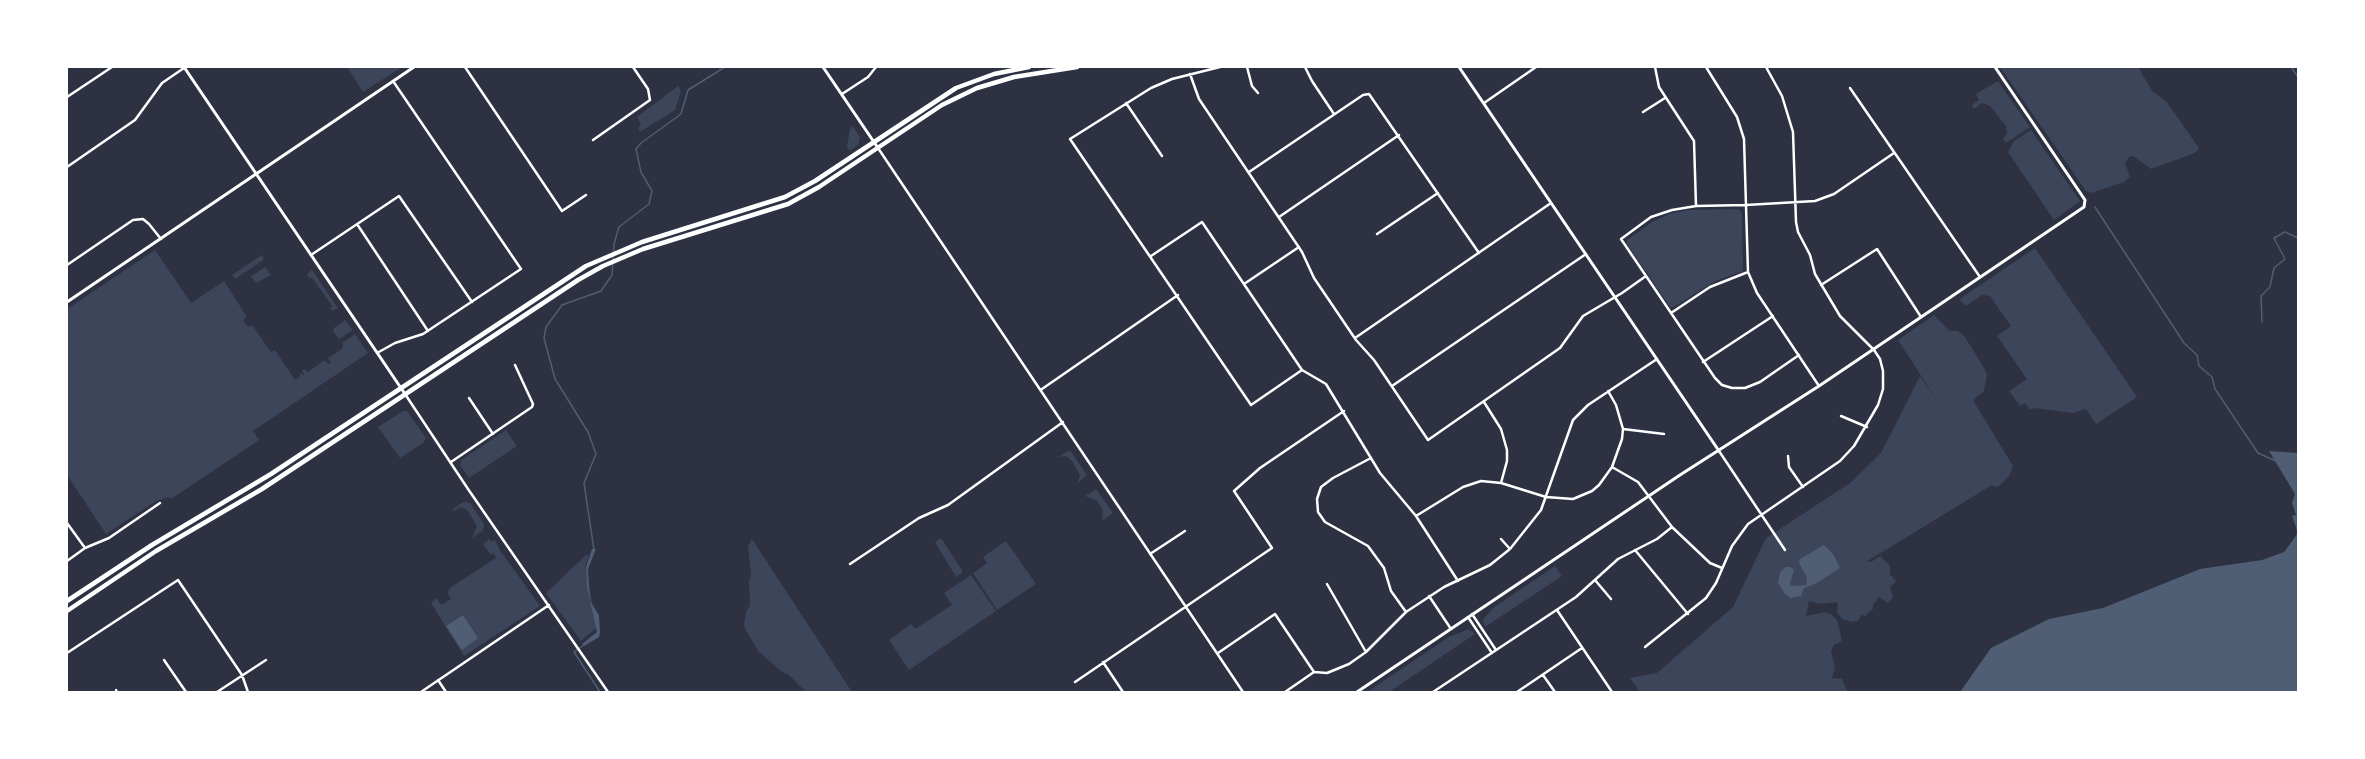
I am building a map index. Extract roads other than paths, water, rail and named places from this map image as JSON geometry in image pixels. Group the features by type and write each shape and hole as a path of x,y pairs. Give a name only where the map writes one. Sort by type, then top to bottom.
{"highway":[{"path":"67,601 146,549 258,482 574,274 613,253 785,197 815,181 956,88 994,74 1029,67"},
{"path":"67,611 156,552 262,488 578,280 610,262 788,204 820,187 942,105 978,88 1014,77 1077,67"}],"street":[{"path":"67,98 112,67"},
{"path":"67,302 414,67"},
{"path":"465,67 562,211 586,195"},
{"path":"593,140 648,102 651,98 648,89 633,67"},
{"path":"823,67 1042,389 1063,422 1065,429 1243,692"},
{"path":"842,94 868,76 876,67"},
{"path":"1220,67 1190,74 1151,88 1070,139 1251,405 1302,370"},
{"path":"1247,67 1252,86 1258,94"},
{"path":"1305,67 1312,81 1334,114"},
{"path":"1459,67 1785,550"},
{"path":"1484,103 1536,67"},
{"path":"1655,67 1655,77 1665,98 1694,141 1696,206"},
{"path":"1706,67 1728,100 1741,128 1746,205 1748,272 1757,293 1820,386"},
{"path":"1645,647 1688,614 1712,591 1732,546 1748,524 1840,461 1854,446 1866,427 1883,389 1882,365 1874,350 1843,321 1815,274 1810,255 1798,232 1793,132 1782,96 1766,67"},
{"path":"1357,692 1649,496 1874,350 2084,207 2085,200 1995,67"},
{"path":"67,167 135,120 162,83 184,68 451,462 581,650 608,692"},
{"path":"1190,74 1199,99 1279,217 1298,247 1314,278 1355,338 1376,363 1428,440 1560,348 1584,316 1615,298 1646,276"},
{"path":"377,353 395,343 417,338 520,269 392,81"},
{"path":"1850,88 1980,277"},
{"path":"1248,172 1364,94 1369,94 1400,135 1479,253"},
{"path":"1642,112 1665,98"},
{"path":"1126,103 1162,156"},
{"path":"1279,217 1400,135"},
{"path":"1799,355 1760,382 1745,388 1732,388 1722,385 1714,378 1621,239 1652,217 1672,210 1696,206 1815,201 1834,194 1894,153"},
{"path":"1377,234 1438,193"},
{"path":"311,256 399,196 472,302"},
{"path":"1355,338 1551,203"},
{"path":"67,265 133,220 143,219 161,239"},
{"path":"1151,256 1202,222 1302,370 1326,384 1344,411 1380,473 1416,516 1458,580"},
{"path":"357,224 428,331"},
{"path":"1244,284 1298,247"},
{"path":"1821,285 1877,248 1921,317"},
{"path":"1392,386 1586,254"},
{"path":"1670,313 1710,287 1748,272"},
{"path":"1042,389 1178,296"},
{"path":"1704,362 1772,316"},
{"path":"1284,692 1314,672 1327,673 1340,668 1366,652 1406,612 1429,596 1490,565 1510,549 1533,523 1546,497 1573,420 1608,391 1657,359"},
{"path":"451,462 532,407 533,404 515,365"},
{"path":"1416,516 1463,487 1481,481 1501,483 1546,497 1564,499 1583,496 1592,491 1599,485 1612,467 1623,429 1616,405 1608,391"},
{"path":"469,398 493,434"},
{"path":"1484,402 1501,429 1507,450 1501,483"},
{"path":"1075,682 1272,548 1234,491 1260,468 1344,411"},
{"path":"1841,416 1866,427"},
{"path":"850,564 919,518 948,504 1063,422"},
{"path":"1623,429 1664,434"},
{"path":"1788,456 1789,467 1803,487"},
{"path":"1371,458 1327,482 1321,487 1317,499 1318,512 1325,522 1368,546 1377,556 1384,568 1391,592 1406,612"},
{"path":"1612,467 1632,477 1649,496 1672,527 1710,563 1722,568"},
{"path":"67,561 85,548 109,538 160,503"},
{"path":"67,523 85,548"},
{"path":"1433,692 1576,597 1618,559 1665,534 1672,527"},
{"path":"1150,554 1185,531"},
{"path":"1501,539 1510,549"},
{"path":"1635,550 1688,614"},
{"path":"67,653 178,580 242,675 248,692"},
{"path":"1595,580 1611,599"},
{"path":"1327,584 1366,652"},
{"path":"1429,596 1452,629"},
{"path":"421,692 549,605"},
{"path":"1557,610 1612,692"},
{"path":"1218,653 1275,614 1314,672"},
{"path":"1472,614 1496,650"},
{"path":"1468,617 1492,653"},
{"path":"1517,692 1582,648"},
{"path":"164,660 186,692"},
{"path":"217,692 266,660"},
{"path":"1103,662 1123,692"},
{"path":"1543,675 1555,692"},
{"path":"438,680 446,692"}],"waterway":[{"path":"594,550 584,483 596,454 588,432 555,379 544,338 546,327 562,305 601,291 612,275 614,244 619,227 649,204 652,191 641,172 636,149 641,143 681,114 688,90 725,67"},
{"path":"2291,67 2298,77"},
{"path":"2095,207 2184,343 2197,355 2199,366 2212,377 2215,389 2258,453 2276,461"},
{"path":"2262,322 2261,296 2270,287 2274,268 2285,259 2274,238 2285,232 2298,238"},
{"path":"584,645 574,652 600,692"}]}
